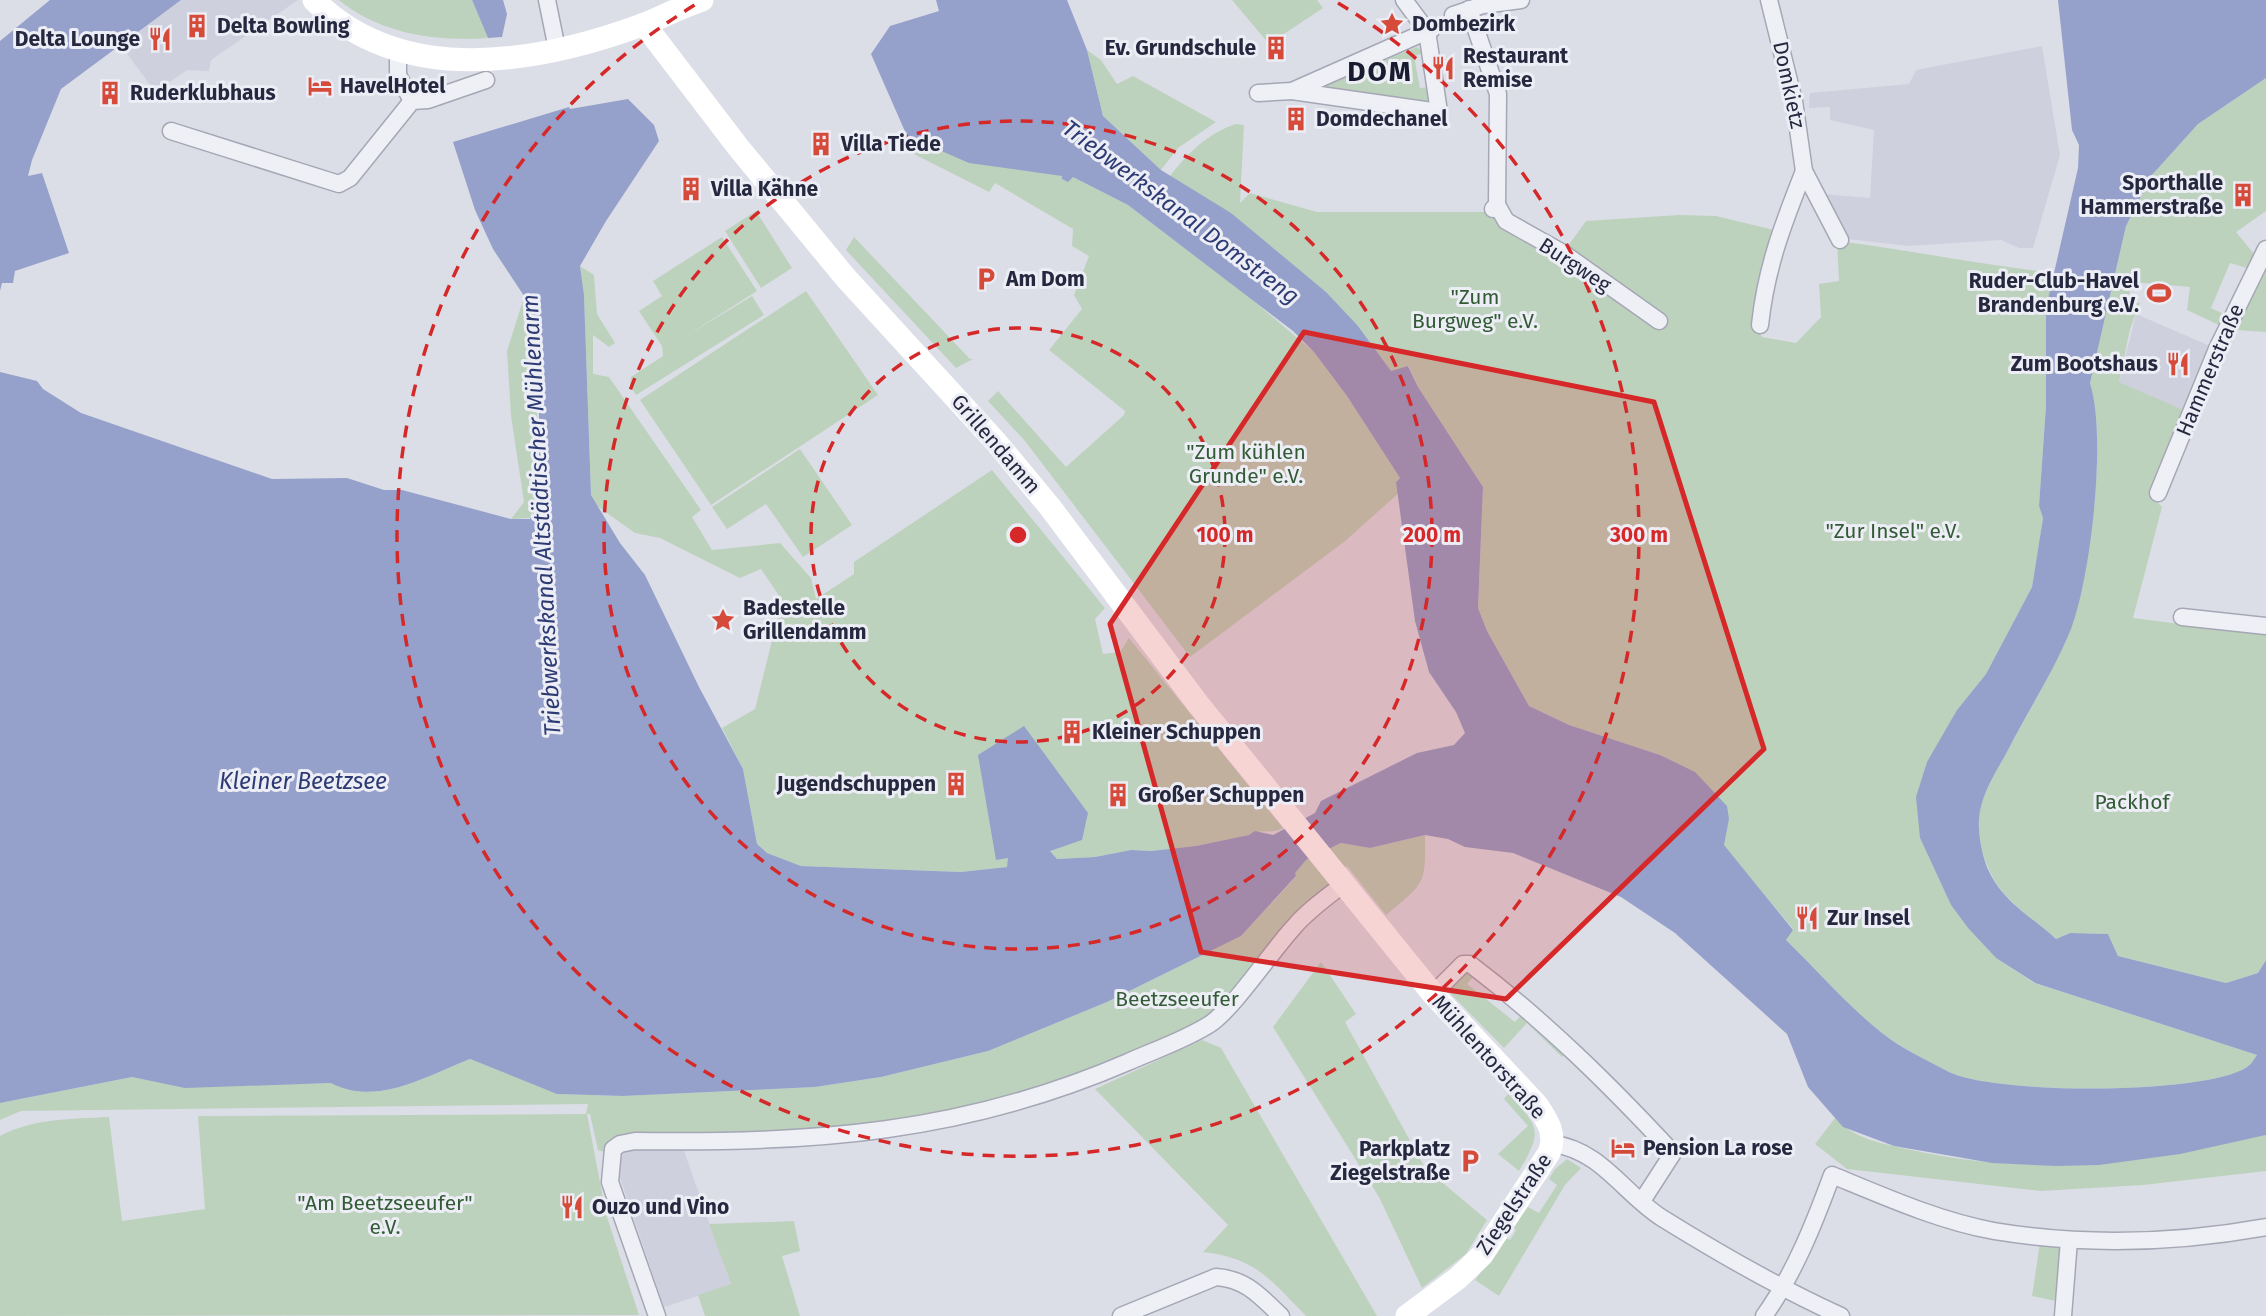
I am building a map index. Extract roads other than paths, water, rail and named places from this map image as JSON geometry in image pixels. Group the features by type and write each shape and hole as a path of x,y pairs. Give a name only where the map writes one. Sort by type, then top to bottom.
{"main road":[{"path":"314,0 340,22 398,49 447,60 492,61 557,49 643,24 702,0"},
{"name":"Grillendamm","path":"643,24 738,147 845,277 996,442 1050,506 1198,704 1341,878"},
{"name":"Mühlentorstraße","path":"1341,878 1433,994 1536,1105 1550,1125 1553,1144"},
{"name":"Ziegelstraße","path":"1407,1316 1458,1278 1482,1255 1553,1144"}],"street":[{"path":"547,0 557,49"},
{"path":"1258,93 1292,91 1439,112 1429,30 1404,0"},
{"path":"1453,15 1477,5 1521,0"},
{"name":"Domkietz","path":"1769,0 1794,101 1804,172 1840,240"},
{"name":"Burgweg","path":"1477,5 1498,94 1495,207 1506,221 1563,253 1659,321"},
{"path":"1292,91 1429,30"},
{"path":"398,49 398,75 412,102"},
{"path":"171,131 339,184 349,178 412,102 428,100 486,80"},
{"name":"Domkietz","path":"1760,325 1765,280 1804,172"},
{"name":"Hammerstraße","path":"2158,493 2217,349 2266,248"},
{"path":"2182,617 2266,626"},
{"path":"657,1314 611,1182 613,1149 620,1144 635,1141 772,1141 865,1135 1011,1106 1042,1096 1093,1077 1212,1023 1295,926 1341,878"},
{"path":"1433,994 1463,964 1470,964 1545,1023 1604,1079 1673,1153 1642,1201"},
{"name":"Mühlentorstraße","path":"1553,1144 1588,1154 1659,1216 1782,1289 1841,1316"},
{"path":"1764,1316 1782,1289 1816,1218 1832,1175 1898,1201 1992,1230 2069,1240 2172,1241 2266,1227"},
{"path":"2063,1316 2069,1240"},
{"path":"1121,1316 1216,1277 1233,1279 1251,1288 1281,1316"}],"water":[{"path":"50,0 181,0 61,89 28,176 42,173 69,253 15,271 13,283 2,283 0,291 0,41"},
{"path":"472,0 503,0 507,14 502,37 488,38"},
{"name":"Kleiner Beetzsee","path":"936,0 1067,0 1087,50 1103,116 1161,170 1231,213 1326,292 1358,326 1391,371 1408,366 1418,387 1483,487 1478,608 1487,631 1529,706 1569,725 1660,755 1695,772 1727,806 1729,819 1724,845 1793,930 1786,940 1869,1023 1889,1038 1947,1071 1971,1079 2050,1088 2098,1088 2189,1083 2224,1076 2248,1066 2257,1055 2035,983 1996,958 1951,905 1920,838 1916,797 1927,762 1957,710 1986,674 2032,587 2043,518 2039,506 2046,406 2046,308 2078,168 2079,145 2072,130 2058,0 2266,0 2266,78 2198,124 2152,175 2126,226 2090,383 2095,407 2097,470 2090,542 2078,605 2057,660 1989,784 1982,802 1979,826 1987,867 2000,890 2056,939 2070,933 2108,934 2118,956 2226,983 2258,973 2266,960 2266,1135 2180,1154 2099,1165 1992,1163 1894,1146 1843,1127 1808,1087 1787,1034 1675,933 1621,897 1513,853 1465,847 1448,839 1425,835 1370,848 1341,843 1306,860 1295,873 1296,876 1241,936 1107,1002 988,1051 881,1077 815,1087 623,1096 557,1094 470,1059 401,1086 366,1092 348,1090 331,1083 185,1088 132,1077 0,1103 0,372 37,381 43,389 81,413 272,479 347,478 384,490 402,490 511,519 530,519 539,501 539,403 532,308 493,249 475,210 453,142 569,107 570,109 628,99 654,125 659,141 580,266 584,295 591,495 620,543 645,575 699,687 743,769 757,844 767,853 801,866 961,872 1007,867 1008,858 996,860 978,755 1024,726 1088,813 1082,840 1050,851 1057,859 1196,846 1249,835 1255,831 1273,835 1315,813 1321,801 1417,753 1454,745 1465,733 1456,712 1429,672 1415,621 1396,482 1400,478 1347,396 1314,352 1293,331 1128,205 1073,177 1068,182 1062,179 1062,176 969,163 907,136 871,54 890,26 939,11"}],"place":[{"name":"Dombezirk","path":"1392,24"},
{"name":"Delta Bowling","path":"197,26"},
{"name":"Delta Lounge","path":"160,39"},
{"name":"Ev. Grundschule","path":"1276,48"},
{"name":"Restaurant Remise","path":"1443,68"},
{"name":"HavelHotel","path":"320,86"},
{"name":"Ruderklubhaus","path":"110,93"},
{"name":"Domdechanel","path":"1296,119"},
{"name":"Villa Tiede","path":"821,144"},
{"name":"Villa Kähne","path":"691,189"},
{"name":"Sporthalle Hammerstraße","path":"2243,195"},
{"name":"Am Dom","path":"986,279"},
{"name":"Ruder-Club-Havel Brandenburg e.V.","path":"2159,293"},
{"name":"Zum Bootshaus","path":"2178,364"},
{"name":"Badestelle Grillendamm","path":"723,620"},
{"name":"Kleiner Schuppen","path":"1072,732"},
{"name":"Jugendschuppen","path":"956,784"},
{"name":"Großer Schuppen","path":"1118,795"},
{"name":"Zur Insel","path":"1807,918"},
{"name":"Pension La rose","path":"1623,1148"},
{"name":"Parkplatz Ziegelstraße","path":"1470,1161"},
{"name":"Ouzo und Vino","path":"572,1207"}],"district":[{"name":"DOM","path":"1380,71"}],"water label":[{"name":"Triebwerkskanal Domstreng","path":"1181,212"},
{"name":"Triebwerkskanal Altstädtischer Mühlenarm","path":"541,515"}],"park label":[{"name":"\"Zum Burgweg\" e.V.","path":"1475,309"},
{"name":"\"Zum kühlen Grunde\" e.V.","path":"1246,464"},
{"name":"\"Zur Insel\" e.V.","path":"1893,531"},
{"name":"Packhof","path":"2132,802"},
{"name":"Beetzseeufer","path":"1177,999"},
{"name":"\"Am Beetzseeufer\" e.V.","path":"385,1215"}]}
